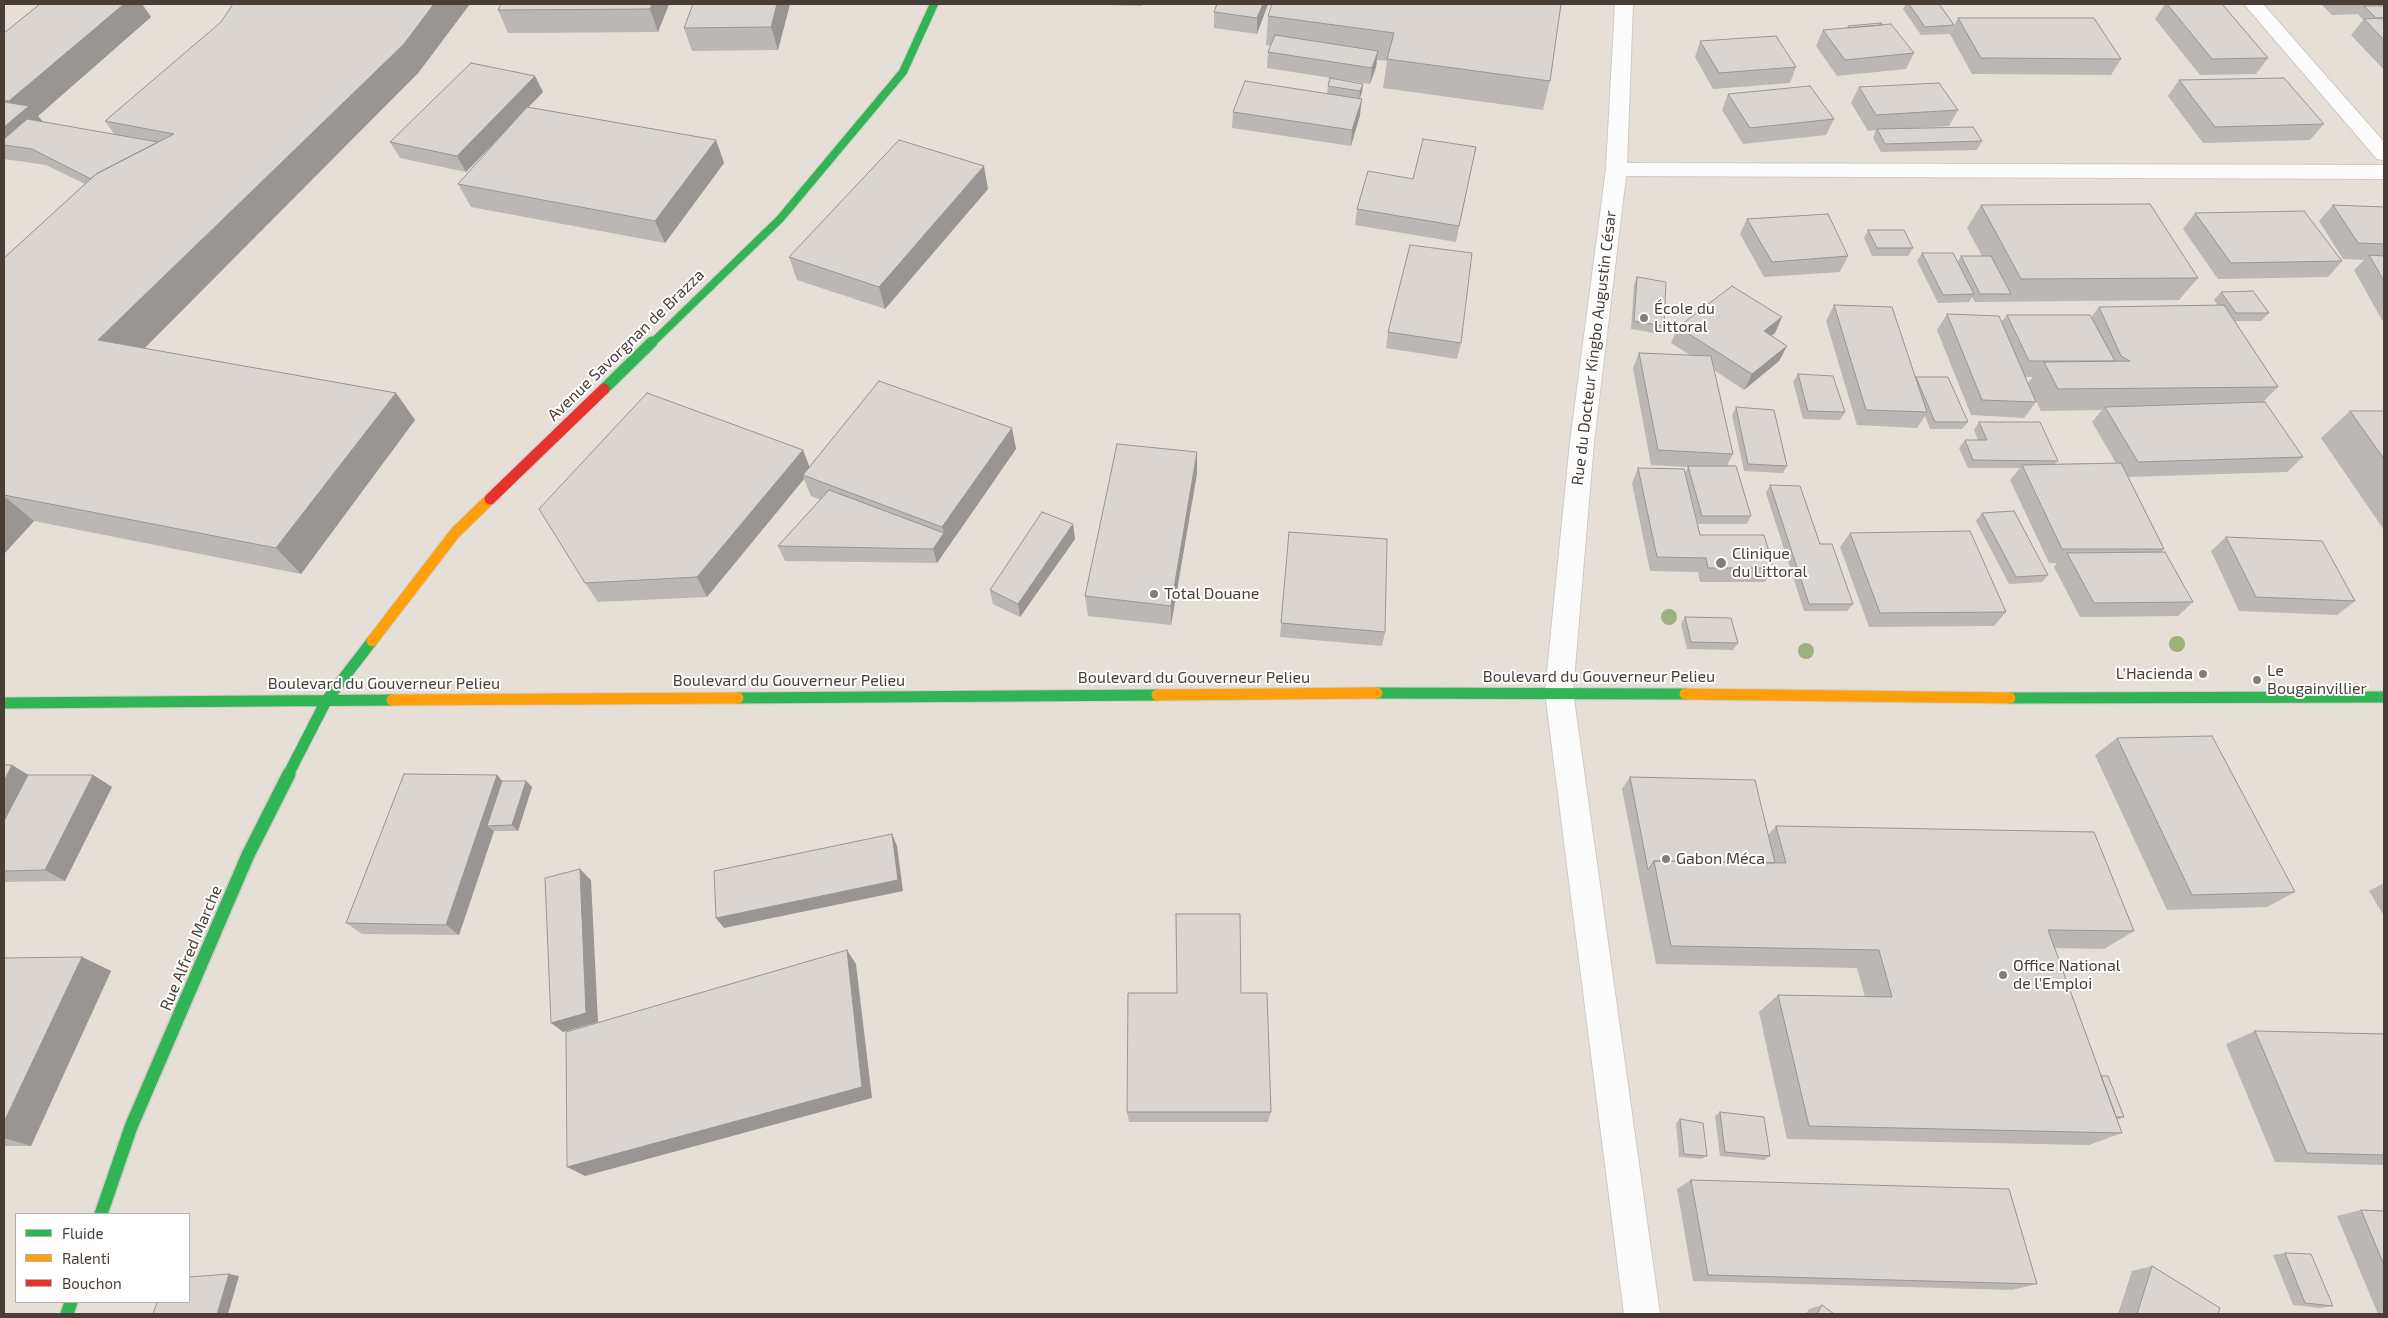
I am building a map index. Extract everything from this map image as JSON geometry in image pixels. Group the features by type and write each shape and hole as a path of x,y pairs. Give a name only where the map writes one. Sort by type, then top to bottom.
{"street":[{"name":"Avenue Savorgnan de Brazza","path":"326,701 455,533 780,219 903,72 934,4"},
{"name":"Rue du Docteur Kingbo Augustin César","path":"1624,4 1616,169 1582,442 1559,692 1642,1314"},
{"path":"2254,4 2384,154"},
{"path":"1616,169 2384,172"},
{"name":"Boulevard du Gouverneur Pelieu","path":"4,703 1559,692 2044,698 2384,697"},
{"name":"Rue Alfred Marche","path":"101,1213 131,1127 248,855 326,701"}],"shaded area":[{"path":"4,4 2384,4 2384,1314 4,1314"}],"building":[{"path":"40,4 124,4 9,101 4,100 4,33"},
{"path":"233,4 434,4 404,44 98,340 396,393 276,548 4,495 4,258 96,174 174,134 105,121 221,22"},
{"path":"501,4 652,4 650,9 498,10"},
{"path":"693,4 777,4 771,27 684,28"},
{"path":"1217,4 1263,4 1257,18 1214,12"},
{"path":"1272,4 1561,4 1550,81 1387,59 1394,33 1268,16"},
{"path":"1909,4 1939,4 1954,25 1925,27"},
{"path":"2167,4 2222,4 2268,58 2212,59"},
{"path":"2364,6 2384,6 2384,18 2376,18"},
{"path":"1958,18 2094,18 2121,59 1981,58"},
{"path":"2384,18 2384,40 2364,19"},
{"path":"1881,23 1882,25 1849,28 1848,26"},
{"path":"1891,24 1914,53 1845,60 1823,30"},
{"path":"1275,35 1378,51 1372,68 1268,52"},
{"path":"1776,36 1796,67 1719,73 1700,41"},
{"path":"471,63 535,76 457,156 390,142"},
{"path":"1330,78 1363,84 1360,91 1328,86"},
{"path":"2284,78 2324,124 2215,127 2179,80"},
{"path":"1245,81 1362,99 1352,130 1233,112"},
{"path":"1939,83 1958,110 1876,115 1859,87"},
{"path":"1810,86 1834,119 1750,128 1728,94"},
{"path":"4,102 29,106 4,127"},
{"path":"527,107 716,140 655,221 458,184"},
{"path":"27,119 158,142 96,174 91,179 32,149 4,145 4,139"},
{"path":"1973,127 1982,141 1885,144 1877,129"},
{"path":"1423,139 1476,147 1459,226 1357,209 1368,171 1413,179"},
{"path":"899,140 984,166 879,287 789,257"},
{"path":"2150,204 2198,278 2021,279 1981,205"},
{"path":"2333,205 2384,207 2384,244 2358,243"},
{"path":"2304,211 2342,261 2231,263 2195,213"},
{"path":"1828,214 1848,256 1772,262 1747,219"},
{"path":"1868,230 1904,230 1913,248 1877,248"},
{"path":"1410,245 1472,253 1461,343 1388,332"},
{"path":"1922,253 1953,253 1974,294 1943,295"},
{"path":"2369,255 2384,256 2384,281"},
{"path":"1961,256 1991,256 2011,294 1980,294"},
{"path":"1637,277 1666,282 1664,326 1634,321"},
{"path":"1732,286 1782,317 1764,331 1787,346 1752,374 1678,327"},
{"path":"2253,291 2269,313 2236,313 2221,292"},
{"path":"1834,305 1892,307 1927,412 1866,410"},
{"path":"2224,305 2278,387 2058,389 2044,362 2130,361 2121,356 2099,307"},
{"path":"1947,314 1999,316 2036,402 1982,400"},
{"path":"2007,315 2090,315 2115,361 2029,361"},
{"path":"1639,353 1711,356 1733,454 1658,450"},
{"path":"1798,374 1833,376 1845,412 1808,411"},
{"path":"1916,377 1948,377 1968,422 1935,422"},
{"path":"879,381 1012,428 942,527 803,475"},
{"path":"647,393 803,450 697,577 585,583 539,509"},
{"path":"2265,402 2303,457 2138,462 2105,407"},
{"path":"1736,407 1774,410 1787,466 1748,464"},
{"path":"2350,411 2384,411 2384,459"},
{"path":"1979,422 2040,422 2058,461 1973,460 1965,440 1987,440"},
{"path":"1117,444 1197,452 1171,606 1085,596"},
{"path":"2121,463 2164,549 2062,549 2022,465"},
{"path":"1688,466 1736,466 1751,516 1702,516"},
{"path":"1638,468 1684,469 1700,535 1764,535 1774,568 1708,568 1706,558 1657,557"},
{"path":"1770,485 1800,486 1820,544 1832,544 1853,604 1809,604"},
{"path":"829,490 944,533 933,549 778,546"},
{"path":"2014,511 2048,575 2016,577 1982,513"},
{"path":"1042,512 1073,524 1018,604 990,590"},
{"path":"1970,531 2006,612 1880,613 1850,533"},
{"path":"1289,532 1387,539 1385,632 1281,623"},
{"path":"2226,537 2322,541 2355,601 2256,597"},
{"path":"2165,552 2193,602 2094,603 2067,553"},
{"path":"1685,617 1731,618 1738,643 1691,642"},
{"path":"2212,736 2295,892 2192,895 2117,738"},
{"path":"4,765 12,765 4,781"},
{"path":"404,774 497,775 446,925 346,923"},
{"path":"28,775 93,775 45,870 4,871 4,821"},
{"path":"1630,777 1755,780 1775,863 1654,861 1648,870"},
{"path":"502,781 526,781 512,825 487,826"},
{"path":"1776,826 2094,832 2134,931 2048,930 2122,1133 1809,1126 1778,995 1892,997 1879,950 1671,946 1654,861 1786,863"},
{"path":"892,834 898,880 716,918 714,871"},
{"path":"580,869 586,1013 551,1023 545,878"},
{"path":"1176,914 1240,914 1241,993 1267,993 1271,1112 1127,1112 1128,993 1177,993"},
{"path":"847,950 862,1087 567,1167 566,1032"},
{"path":"82,957 4,1122 4,958"},
{"path":"2255,1031 2384,1034 2384,1155 2307,1153"},
{"path":"2101,1076 2108,1076 2124,1117 2116,1117"},
{"path":"1720,1112 1764,1117 1770,1156 1725,1152"},
{"path":"1680,1119 1703,1123 1707,1156 1684,1154"},
{"path":"1691,1180 2009,1189 2037,1284 1708,1275"},
{"path":"2361,1210 2384,1211 2384,1265"},
{"path":"2285,1253 2311,1254 2333,1306 2305,1303"},
{"path":"2152,1266 2220,1308 2218,1314 2137,1314"},
{"path":"229,1274 217,1314 153,1314 157,1303 190,1303 190,1277"},
{"path":"1822,1305 1834,1314 1817,1314"}],"traffic: fast":[{"path":"604,389 780,219 903,72 934,4"},
{"path":"101,1213 131,1127 248,855 326,701 372,641"},
{"path":"1377,693 1685,694"},
{"path":"738,698 1157,695"},
{"path":"2010,698 2384,697"},
{"path":"4,703 392,700"},
{"path":"67,1314 71,1303"}],"traffic: slow":[{"path":"372,641 455,533 490,499"},
{"path":"1157,695 1377,693"},
{"path":"1685,694 2010,698"},
{"path":"392,700 738,698"}],"traffic: jam":[{"path":"490,499 604,389"}],"place":[{"name":"École du Littoral","path":"1644,318"},
{"name":"Clinique du Littoral","path":"1721,563"},
{"name":"Total Douane","path":"1154,594"},
{"name":"L'Hacienda","path":"2203,674"},
{"name":"Le Bougainvillier","path":"2257,680"},
{"name":"Gabon Méca","path":"1666,859"},
{"name":"Office National de l'Emploi","path":"2003,975"}]}
